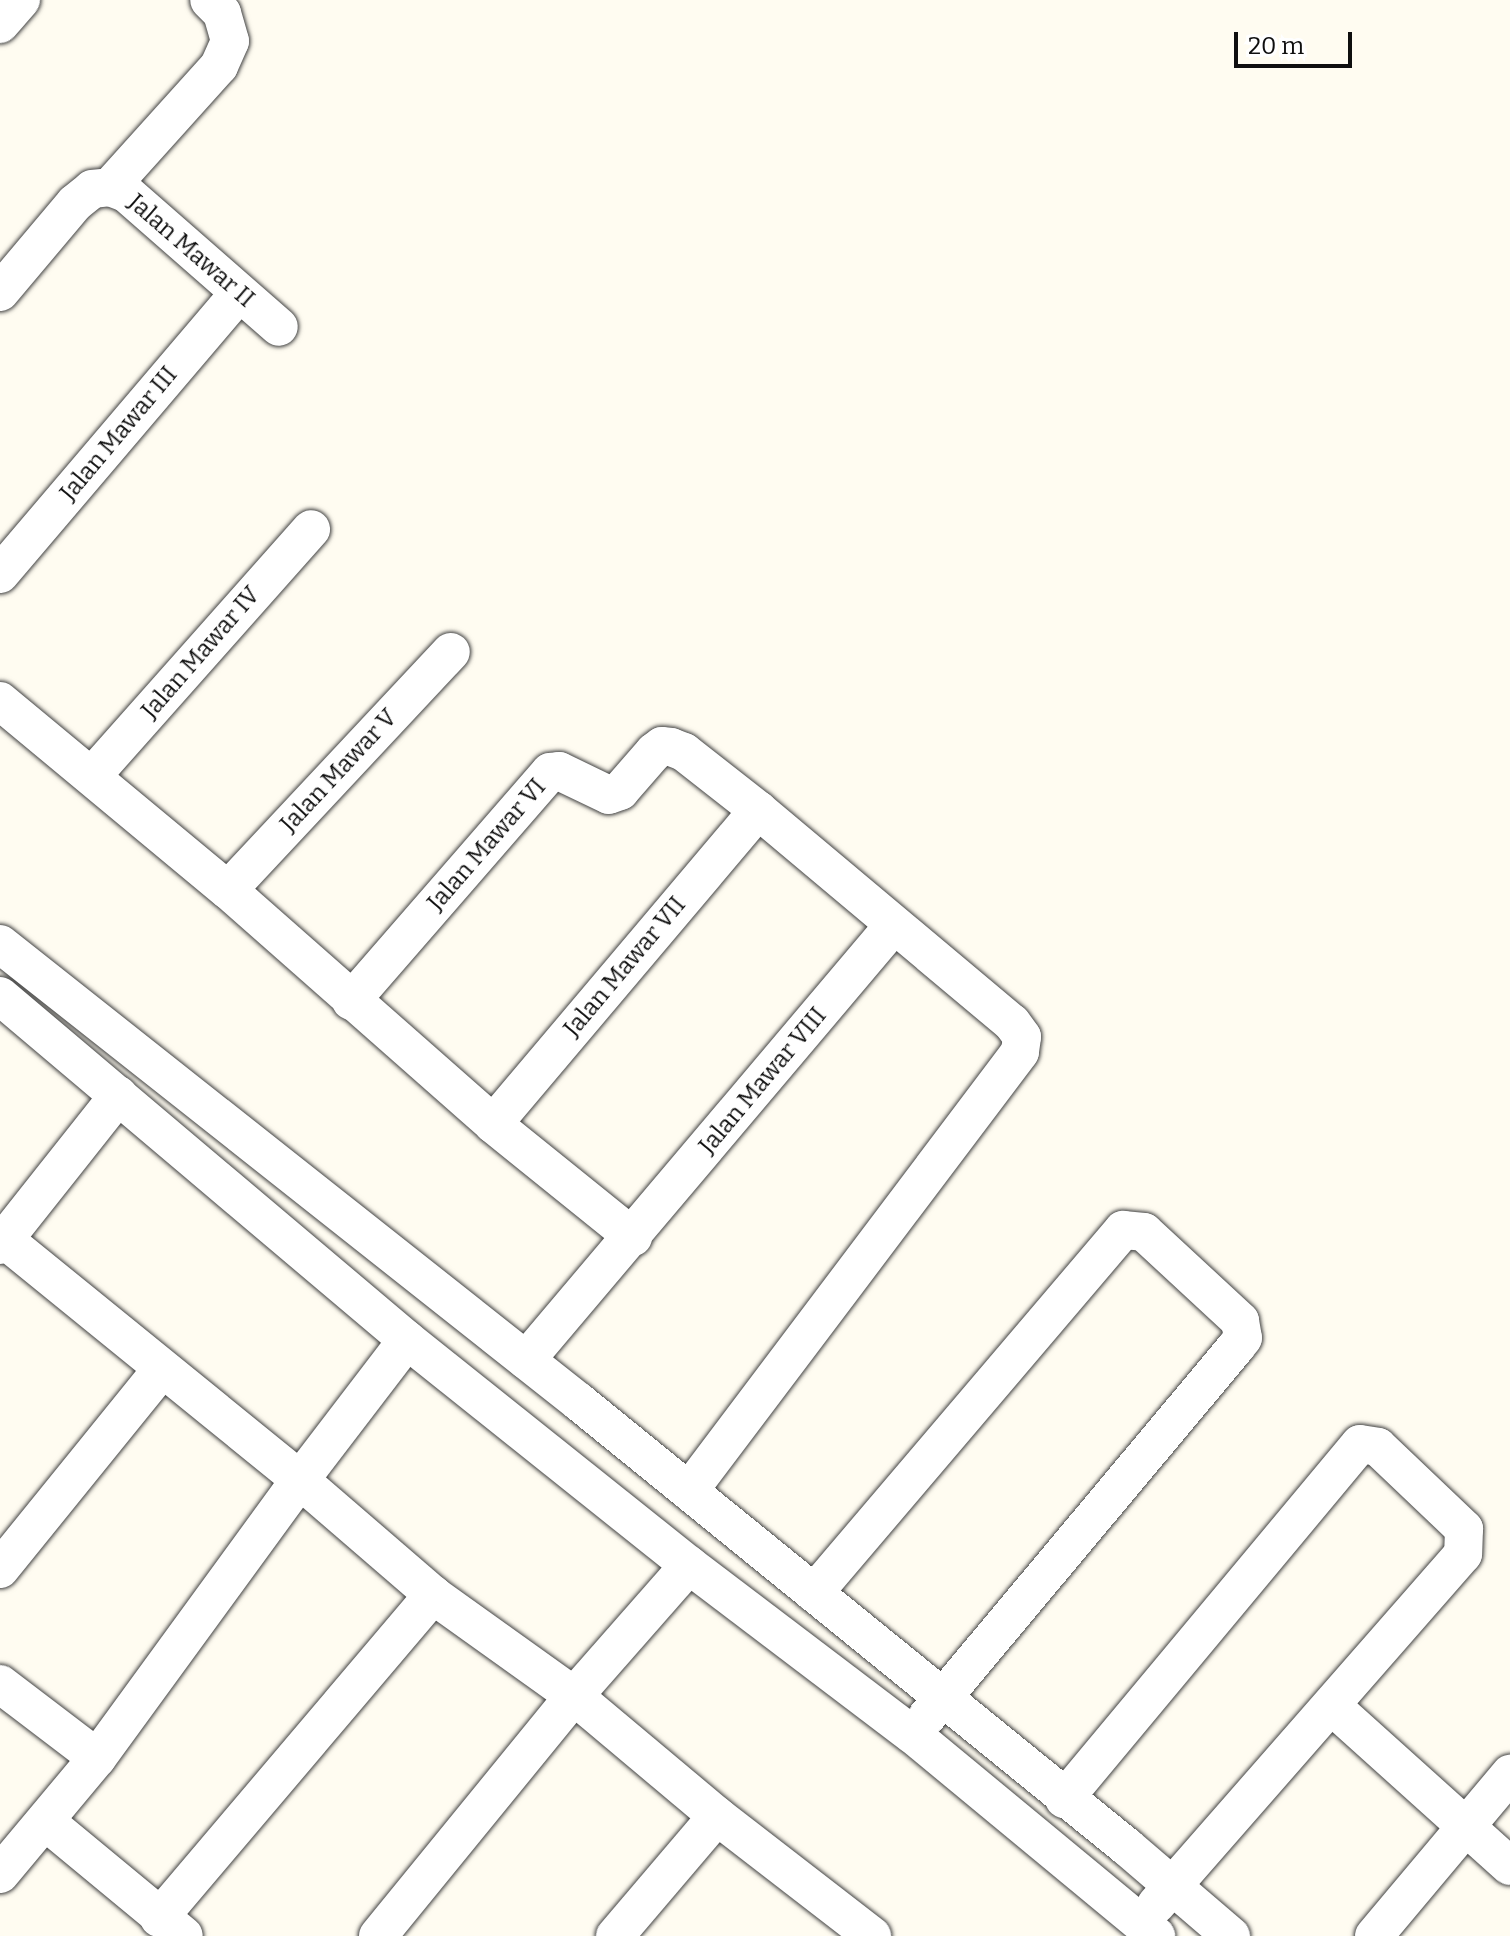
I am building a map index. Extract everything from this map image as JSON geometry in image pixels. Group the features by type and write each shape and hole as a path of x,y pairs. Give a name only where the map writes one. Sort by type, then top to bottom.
{"street":[{"path":"0,24 21,0"},
{"path":"110,187 219,66 230,41 222,13 209,0"},
{"name":"Jalan Mawar II","path":"0,292 75,203 92,189 110,187 126,193 279,327"},
{"name":"Jalan Mawar III","path":"0,574 238,294"},
{"name":"Jalan Mawar IV","path":"92,776 311,529"},
{"name":"Jalan Mawar V","path":"228,890 451,652"},
{"path":"0,701 228,890 493,1124 633,1237"},
{"name":"Jalan Mawar VI","path":"351,1001 550,772 559,771 609,795 620,791 654,752 662,746 671,747 684,752 758,810"},
{"path":"689,1491 1020,1052 1022,1037 1012,1023 758,810"},
{"name":"Jalan Mawar VII","path":"493,1124 758,810"},
{"name":"Jalan Mawar VIII","path":"526,1360 893,926"},
{"path":"0,944 689,1491 1231,1936"},
{"path":"0,996 407,1340 689,1565 912,1734 1140,1931 1173,1886 1332,1706 1466,1547 1464,1529 1372,1444 1356,1447 1064,1799"},
{"path":"119,1095 2,1240 300,1480 433,1595 574,1696 717,1816 872,1936"},
{"path":"814,1593 1123,1230 1144,1232 1240,1321 1243,1338 912,1734"},
{"path":"0,1874 97,1758 300,1480 407,1340"},
{"path":"0,1569 162,1369"},
{"path":"378,1936 574,1696 689,1565"},
{"path":"45,1821 128,1886 171,1927 433,1595"},
{"path":"0,1684 97,1758"},
{"path":"1332,1706 1510,1866"},
{"path":"1374,1936 1510,1774"},
{"path":"615,1936 717,1816"}]}
